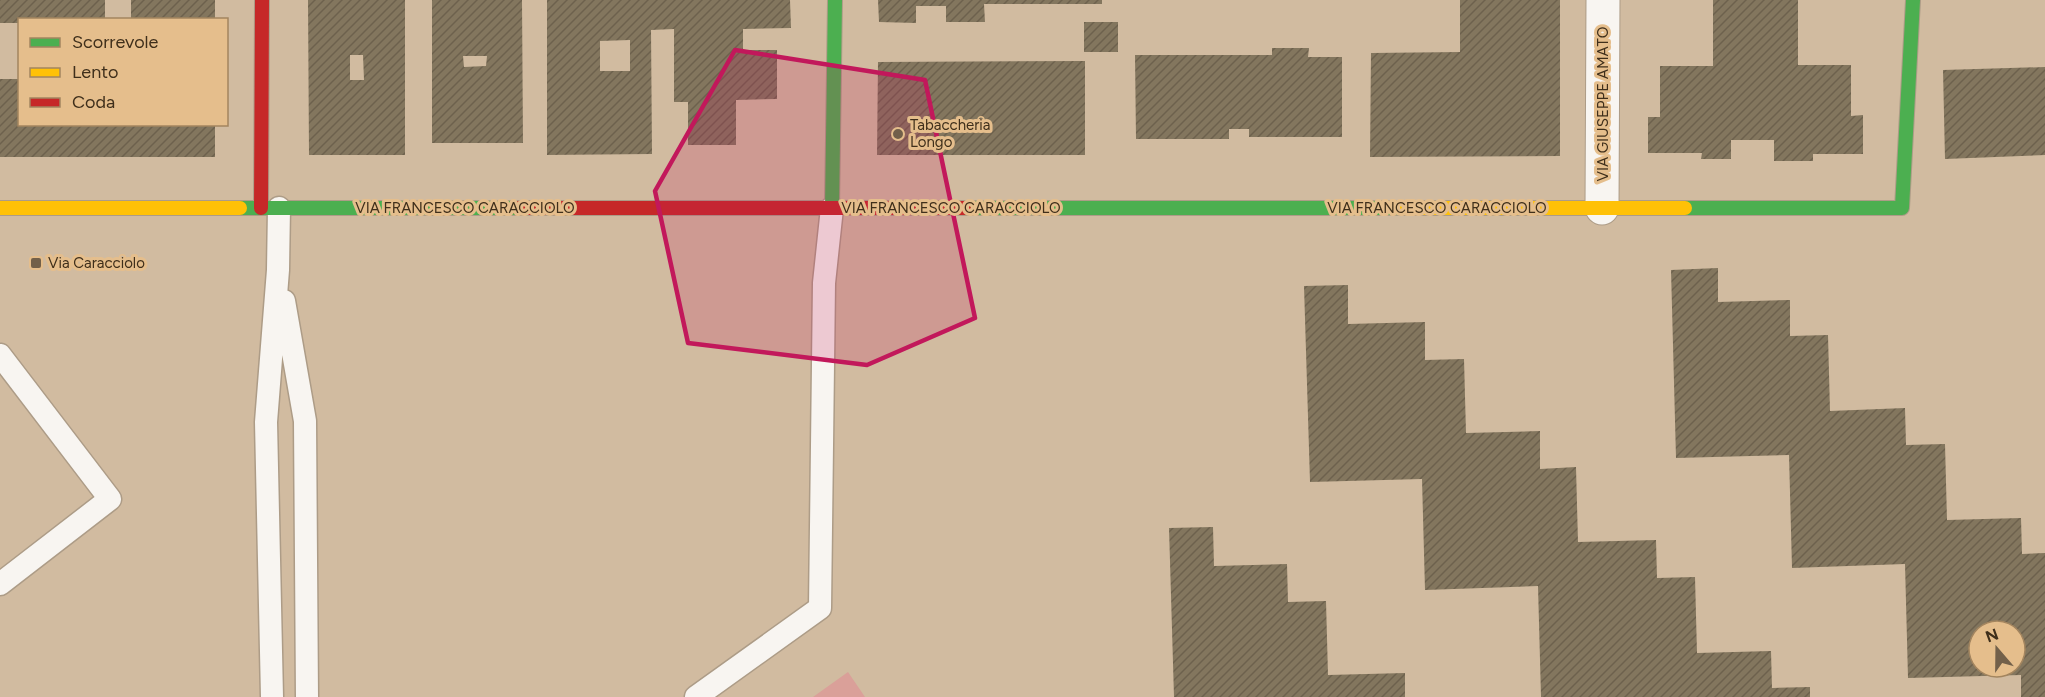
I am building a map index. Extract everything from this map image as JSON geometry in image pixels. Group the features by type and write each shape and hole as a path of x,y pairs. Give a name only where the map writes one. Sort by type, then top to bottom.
{"street":[{"path":"262,0 270,208"},
{"path":"832,208 834,0"},
{"name":"VIA GIUSEPPE AMATO","path":"1602,208 1603,0"},
{"name":"VIA FRANCESCO CARACCIOLO","path":"0,208 1902,208 1913,0"}],"lane":[{"path":"270,208 278,270 305,421 307,697"},
{"path":"696,697 820,608 824,283 832,208"},
{"path":"272,697 266,422 278,270"},
{"path":"0,355 110,499 0,584"}],"highlighted area":[{"path":"735,50 925,80 975,318 867,365 688,343 655,191"}],"shaded area":[{"path":"848,672 865,697 813,697"}],"building":[{"path":"0,0 105,0 105,18 18,18 18,23 0,23"},
{"path":"131,0 215,0 215,18 131,18"},
{"path":"308,0 405,0 405,155 309,155","holes":["350,55 363,55 364,80 350,80"]},
{"path":"432,0 522,0 523,143 432,143","holes":["463,56 487,56 486,66 464,67"]},
{"path":"547,0 790,0 791,28 743,29 743,50 777,50 777,99 736,100 736,145 688,145 688,102 674,102 674,29 651,30 652,154 547,155","holes":["630,40 630,71 600,71 600,41"]},
{"path":"878,0 1102,0 1102,4 984,4 985,22 946,22 946,6 916,6 916,23 879,22"},
{"path":"1460,0 1560,0 1560,156 1370,157 1371,53 1460,52"},
{"path":"1713,0 1798,0 1798,65 1851,65 1851,116 1863,115 1863,154 1813,154 1813,161 1774,161 1774,140 1731,140 1731,159 1701,159 1702,153 1648,153 1648,117 1660,117 1660,66 1713,66"},
{"path":"1084,22 1118,22 1118,52 1084,52"},
{"path":"1272,48 1309,48 1308,57 1342,57 1342,137 1249,137 1249,129 1229,129 1229,139 1136,139 1135,55 1272,55"},
{"path":"1085,61 1085,155 877,155 878,62"},
{"path":"2045,67 2045,155 1945,159 1943,70"},
{"path":"0,79 18,79 18,126 215,126 215,157 0,157"},
{"path":"1718,268 1718,302 1790,300 1790,336 1828,335 1830,411 1905,408 1906,445 1945,444 1947,520 2021,518 2022,554 2045,553 2045,697 2021,697 2021,679 2027,679 2027,619 1967,619 1967,676 1908,678 1905,564 1792,568 1789,455 1676,458 1671,270"},
{"path":"1348,285 1348,324 1425,322 1425,360 1464,359 1466,433 1540,431 1540,469 1576,467 1578,542 1656,540 1657,578 1695,577 1697,653 1771,651 1772,688 1810,687 1810,697 1541,697 1538,586 1425,590 1422,479 1310,482 1304,286"},
{"path":"1213,527 1214,566 1287,564 1288,602 1326,601 1328,675 1405,673 1405,697 1174,697 1169,528"}],"traffic: fast":[{"path":"832,208 835,0"},
{"path":"1685,208 1902,208 1913,0"},
{"path":"240,208 518,208"},
{"path":"964,208 1402,208"}],"traffic: slow":[{"path":"0,208 240,208"},
{"path":"1402,208 1685,208"}],"traffic: jam":[{"path":"261,208 262,0"},
{"path":"518,208 964,208"}],"place":[{"name":"Tabaccheria Longo","path":"898,134"},
{"name":"Via Caracciolo","path":"36,263"}]}
